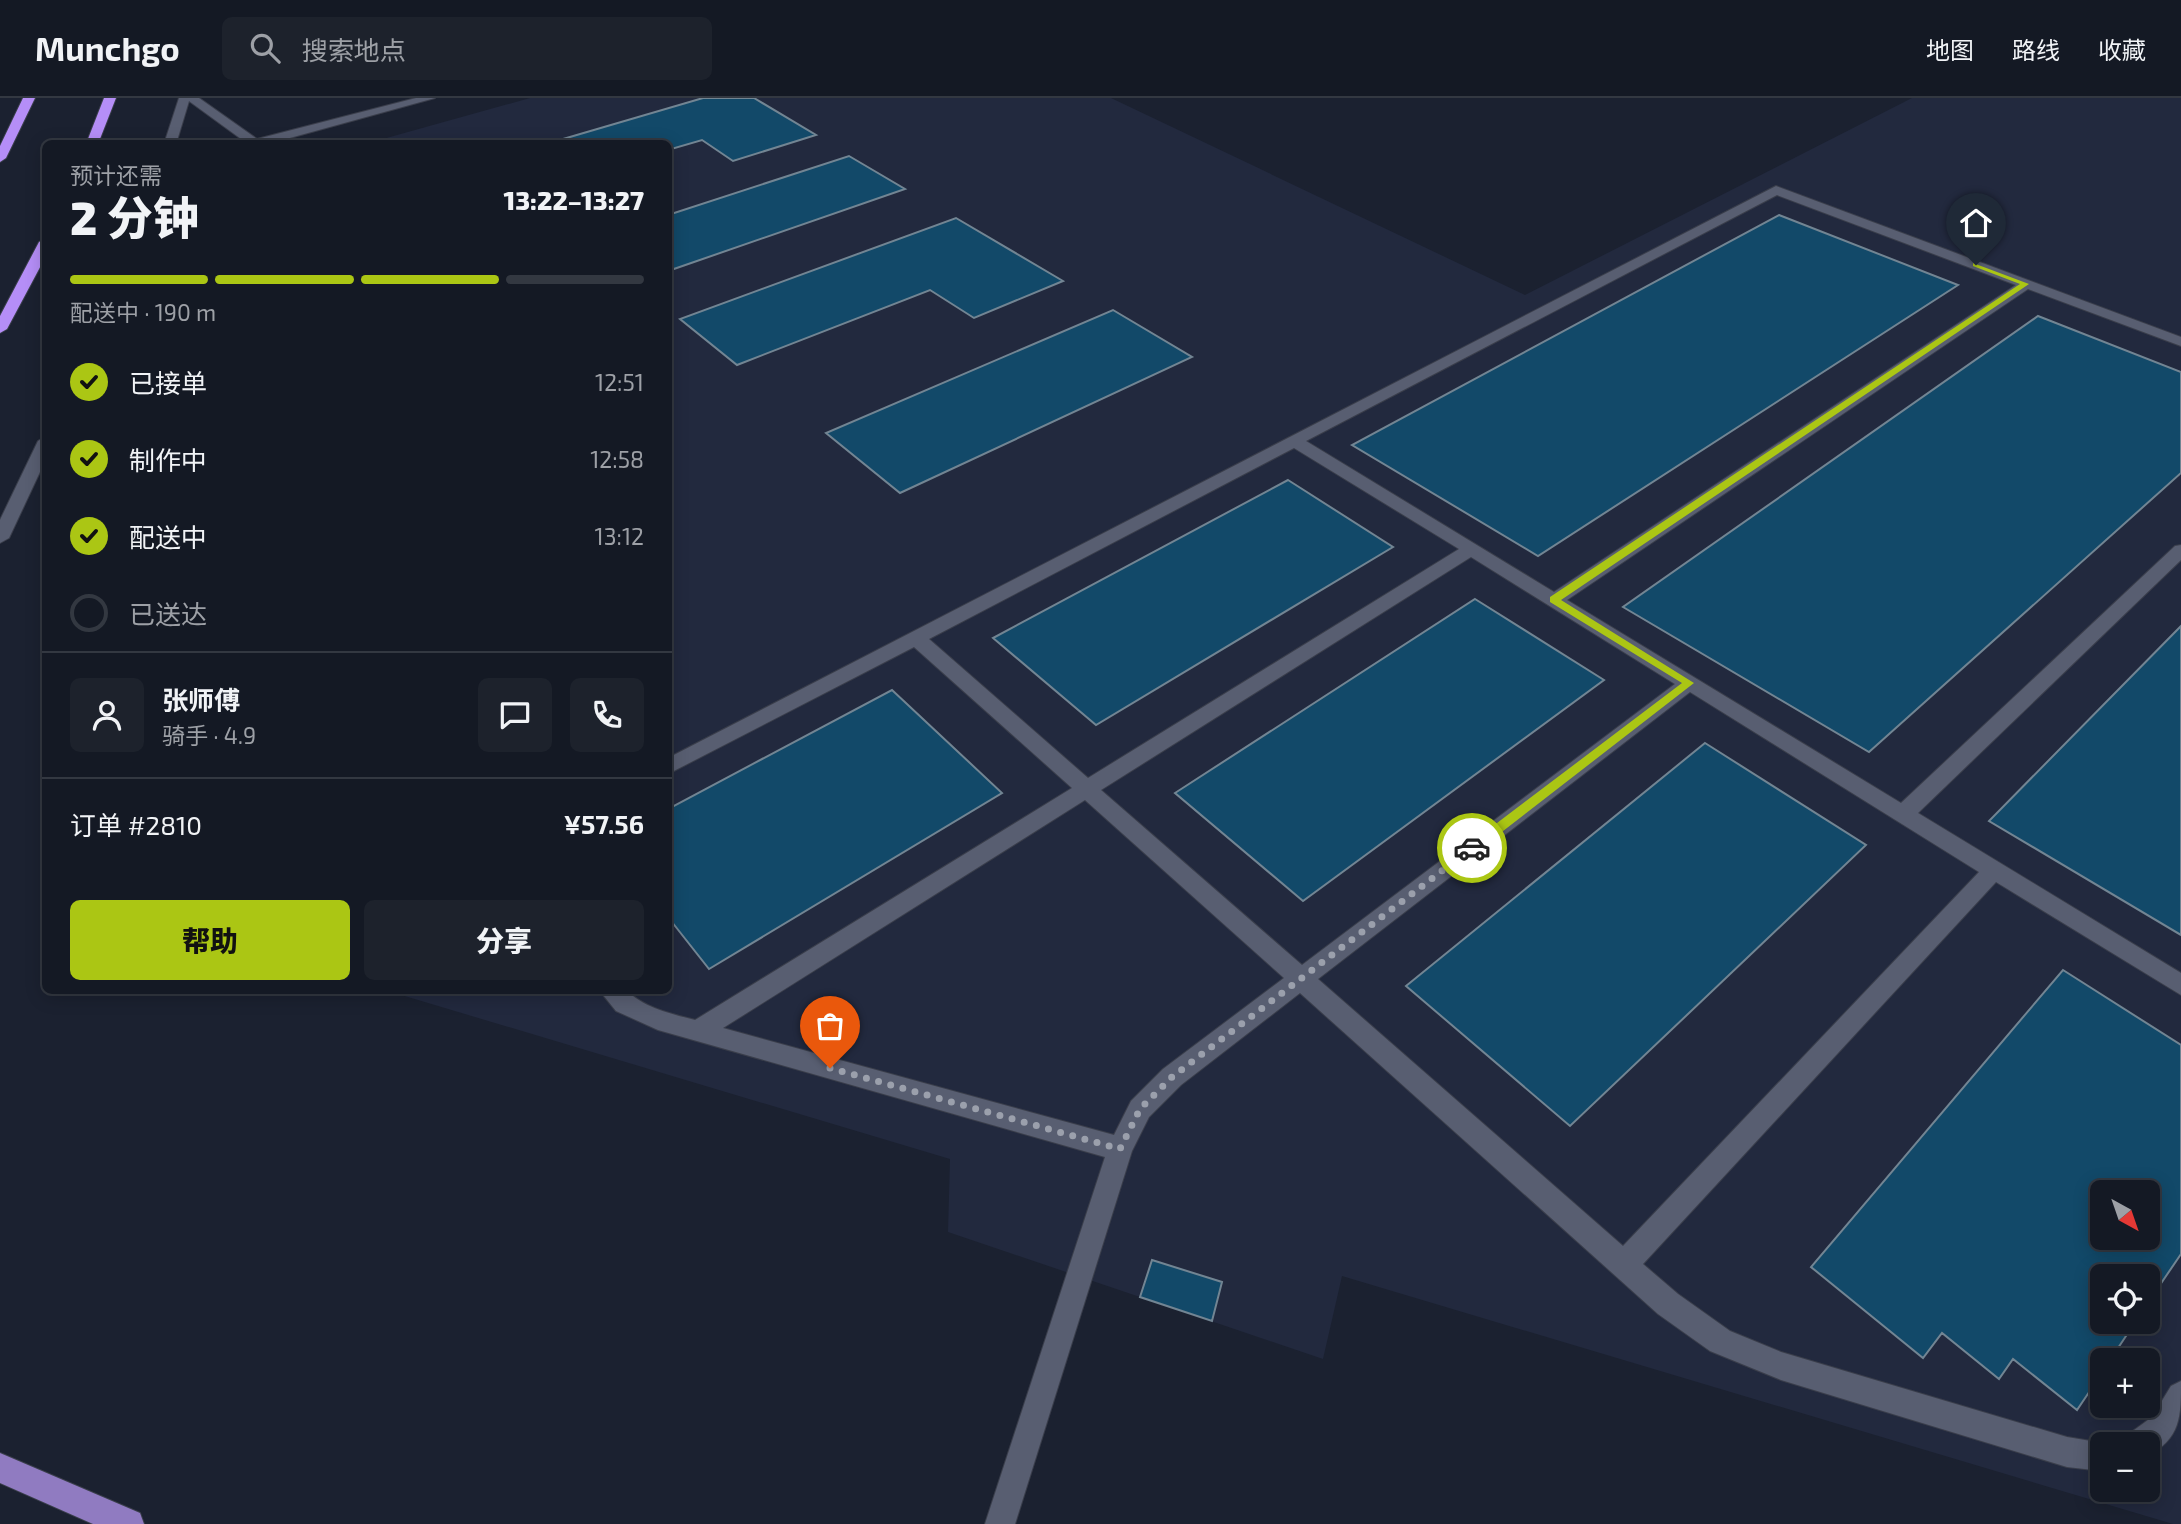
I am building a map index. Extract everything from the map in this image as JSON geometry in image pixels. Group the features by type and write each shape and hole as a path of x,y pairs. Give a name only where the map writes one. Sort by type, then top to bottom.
{"highway":[{"path":"0,158 29,98"},
{"path":"94,140 110,98"},
{"path":"0,328 42,249"}],"main road":[{"path":"0,1468 129,1524"}],"street":[{"path":"171,140 185,98"},
{"path":"192,98 252,140"},
{"path":"268,140 429,98"},
{"path":"672,765 1776,190 2181,342"},
{"path":"1554,600 2026,284"},
{"path":"1295,441 2181,985"},
{"path":"0,538 42,449"},
{"path":"698,1031 1472,549"},
{"path":"1903,814 2181,550"},
{"path":"916,638 1623,1265 1668,1304 1720,1341 1781,1366 2067,1452 2090,1455"},
{"path":"1000,1524 1120,1149 1140,1109 1172,1077 1689,683"},
{"path":"1623,1265 1994,870"},
{"path":"614,994 624,1004 658,1020 1120,1149"},
{"path":"2156,1432 2162,1427 2181,1396"}],"shaded area":[{"path":"530,98 1111,98 1525,295 1912,98 2181,98 2181,1524 2099,1502 2160,1502 2160,1432 2090,1432 2090,1499 1342,1276 1323,1359 948,1232 950,1159 398,994 672,994 672,140 379,140"}],"building":[{"path":"703,98 754,98 816,135 733,161 702,140 672,149 672,140 560,140"},
{"path":"849,156 905,189 672,270 672,214"},
{"path":"1779,215 1958,285 1538,556 1352,445"},
{"path":"956,218 1063,281 974,318 930,290 737,365 680,319"},
{"path":"1113,310 1192,357 900,493 826,433"},
{"path":"2038,316 2181,372 2181,473 1869,752 1623,607"},
{"path":"1288,480 1393,547 1096,725 993,638"},
{"path":"1475,599 1604,680 1303,901 1175,793"},
{"path":"2181,626 2181,935 1989,821"},
{"path":"892,690 1002,793 709,969 672,922 672,807"},
{"path":"1705,743 1866,845 1570,1126 1406,986"},
{"path":"2063,970 2181,1045 2181,1254 2160,1285 2160,1264 2090,1264 2090,1334 2127,1334 2118,1348 2090,1348 2090,1391 2077,1410 2013,1359 1999,1379 1942,1333 1923,1358 1811,1267"},
{"path":"1152,1260 1222,1282 1212,1321 1140,1297"}],"way so far":[{"path":"830,1068 1120,1149 1140,1109 1172,1077 1472,848"}],"route":[{"path":"1472,848 1689,683 1554,600 2026,284 1976,265"}]}
